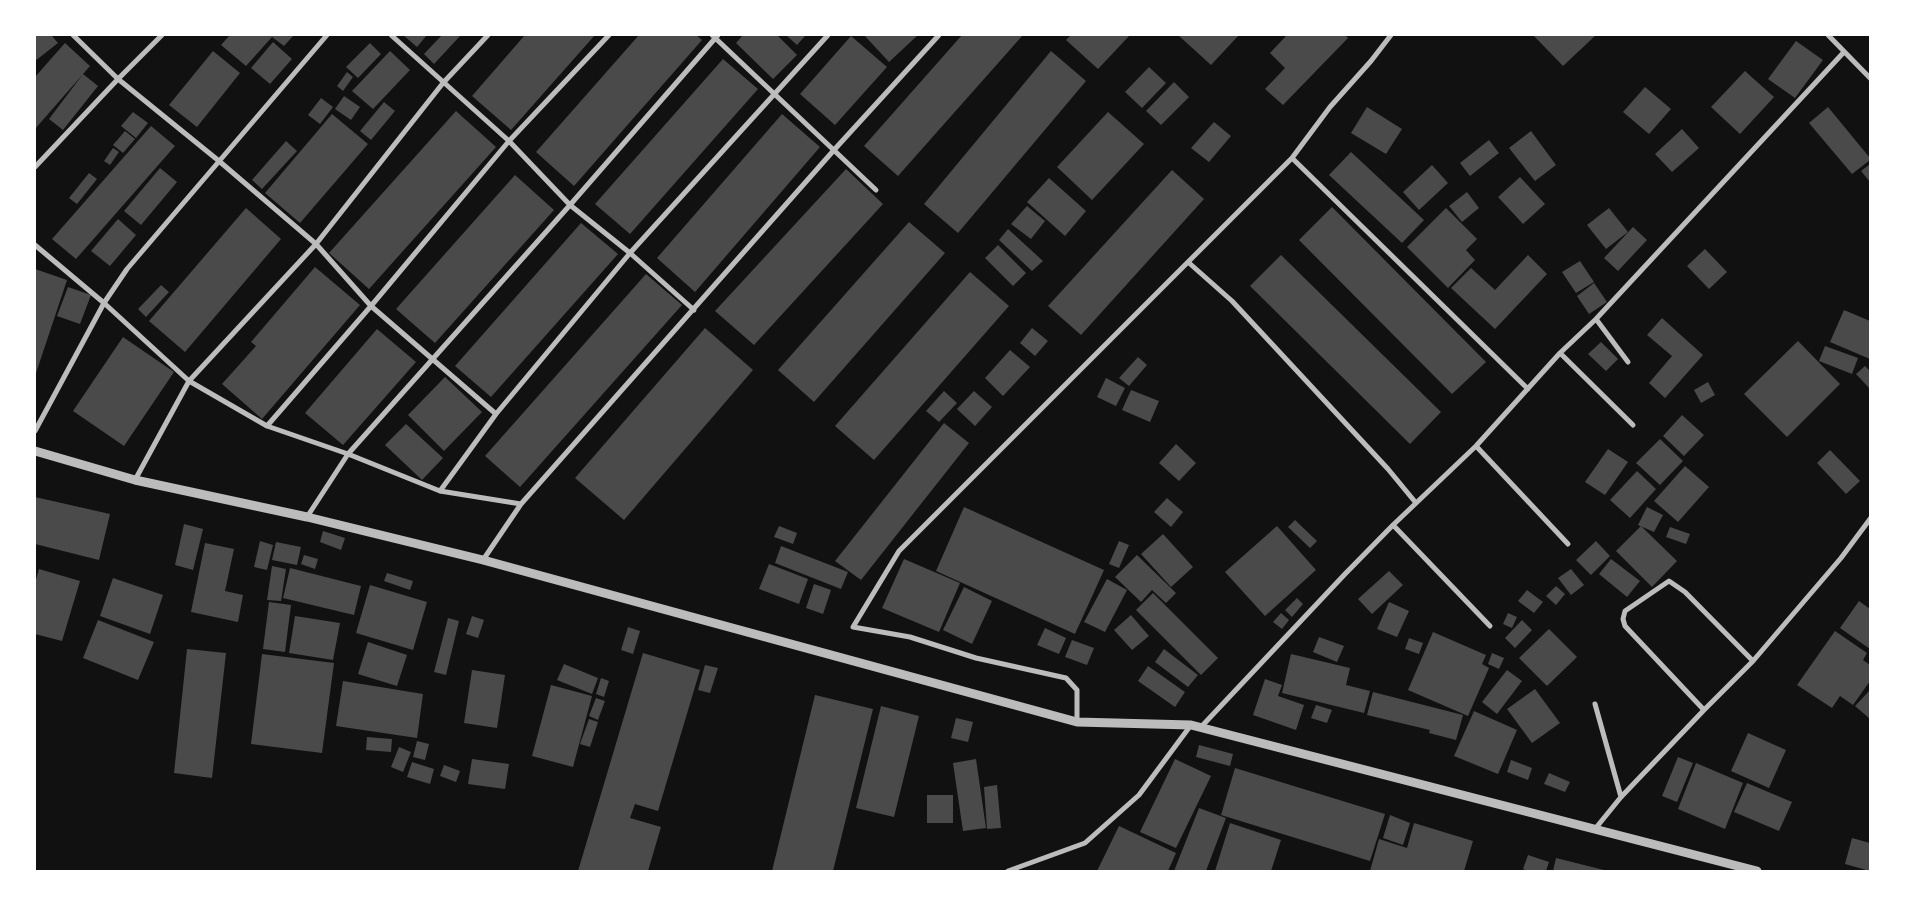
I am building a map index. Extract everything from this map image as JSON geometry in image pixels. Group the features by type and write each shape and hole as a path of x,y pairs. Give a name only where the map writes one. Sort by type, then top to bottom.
{"street":[{"path":"74,35 118,78 316,244 371,306 496,414"},
{"path":"35,167 118,78 162,35"},
{"path":"35,431 104,303 127,269 327,35"},
{"path":"392,35 509,141 570,206 630,253 694,310"},
{"path":"135,480 189,381 316,244 443,83 488,35"},
{"path":"267,426 371,306 509,141 609,35"},
{"path":"440,491 496,414 630,253 828,35"},
{"path":"483,560 522,504 834,150 939,35"},
{"path":"1076,722 1077,690 1066,678 976,658 910,637 853,627 899,551 1292,158 1330,107 1392,35"},
{"path":"1828,35 1870,78"},
{"path":"306,518 348,454 570,206 715,36 876,190"},
{"path":"1201,727 1344,574 1476,446 1560,353 1596,319 1844,52"},
{"path":"1292,158 1528,389"},
{"path":"35,244 104,303 189,381 267,426 348,454 440,491 522,504"},
{"path":"1188,262 1232,301 1388,469 1416,503"},
{"path":"1596,319 1628,362"},
{"path":"1560,353 1633,425"},
{"path":"1476,446 1568,544"},
{"path":"35,450 135,480 483,560 1076,722 1191,724 1757,871"},
{"path":"1595,829 1621,797 1754,661 1869,524"},
{"path":"1393,525 1490,626"},
{"path":"1704,710 1626,626 1623,620 1626,610 1669,580 1685,592 1754,661"},
{"path":"1596,704 1621,797"},
{"path":"1008,871 1085,843 1139,795 1191,724"}],"building":[{"path":"35,35 51,35 58,43 35,61"},
{"path":"230,35 294,35 284,46 272,37 246,66 221,45"},
{"path":"403,35 427,35 417,47"},
{"path":"442,35 460,36 434,64 424,54"},
{"path":"525,35 595,35 511,130 472,96"},
{"path":"639,35 696,35 702,40 574,186 536,152"},
{"path":"743,35 777,35 797,55 773,79 736,43"},
{"path":"786,35 806,35 797,45"},
{"path":"864,35 918,35 889,62"},
{"path":"962,35 1023,35 898,176 864,146"},
{"path":"1071,35 1130,35 1098,69 1066,40"},
{"path":"1178,35 1239,35 1211,65"},
{"path":"1287,35 1345,35 1348,38 1283,105 1265,89 1285,68 1270,53"},
{"path":"1533,35 1596,35 1563,66"},
{"path":"851,36 887,67 835,125 800,94"},
{"path":"1796,41 1823,60 1795,98 1768,79"},
{"path":"273,42 292,59 270,84 251,68"},
{"path":"65,43 90,66 35,129 35,77"},
{"path":"370,43 381,54 358,78 346,67"},
{"path":"213,51 240,73 197,127 169,105"},
{"path":"390,51 410,70 373,109 352,91"},
{"path":"1051,51 1086,81 958,233 924,204"},
{"path":"723,59 758,89 630,234 595,204"},
{"path":"1149,67 1166,83 1142,108 1125,92"},
{"path":"1745,71 1774,97 1740,134 1711,107"},
{"path":"347,72 353,77 343,91 337,86"},
{"path":"83,74 98,86 63,130 49,119"},
{"path":"1174,82 1189,97 1161,125 1146,111"},
{"path":"1645,87 1671,109 1649,134 1623,112"},
{"path":"344,96 360,107 351,120 335,109"},
{"path":"321,98 333,107 320,124 308,115"},
{"path":"384,102 395,111 371,140 360,131"},
{"path":"1367,107 1402,129 1386,154 1351,133"},
{"path":"1828,107 1870,158 1852,174 1809,123"},
{"path":"456,111 496,147 369,289 329,253"},
{"path":"133,112 148,123 136,138 121,126"},
{"path":"1108,112 1144,144 1092,200 1057,167"},
{"path":"332,114 368,144 300,223 265,193"},
{"path":"782,114 820,147 695,292 657,258"},
{"path":"1214,122 1231,136 1209,162 1191,148"},
{"path":"151,126 175,146 76,259 52,239"},
{"path":"1682,129 1699,148 1672,172 1655,154"},
{"path":"125,131 135,139 123,153 113,145"},
{"path":"1531,131 1556,165 1535,181 1509,148"},
{"path":"1489,140 1499,153 1470,176 1460,163"},
{"path":"286,141 297,151 262,189 252,180"},
{"path":"113,148 119,152 110,165 104,161"},
{"path":"1351,152 1424,220 1402,243 1329,175"},
{"path":"1870,164 1870,182 1861,171"},
{"path":"1432,165 1448,183 1419,210 1403,192"},
{"path":"160,168 177,182 141,225 124,211"},
{"path":"846,169 883,204 754,345 715,311"},
{"path":"1172,170 1204,199 1081,335 1048,306"},
{"path":"89,173 97,179 77,204 69,198"},
{"path":"515,175 554,210 435,343 396,309"},
{"path":"1520,177 1545,204 1523,224 1498,197"},
{"path":"1049,178 1086,211 1065,236 1027,202"},
{"path":"1467,192 1479,208 1462,222 1449,206"},
{"path":"1027,206 1045,221 1031,239 1011,224"},
{"path":"1332,207 1486,362 1452,394 1299,240"},
{"path":"246,208 281,239 185,352 149,321"},
{"path":"1446,208 1477,239 1466,250 1475,260 1448,288 1407,247"},
{"path":"1609,208 1628,232 1606,249 1587,225"},
{"path":"118,219 136,235 110,266 91,251"},
{"path":"909,222 945,253 814,402 778,370"},
{"path":"581,223 618,254 491,397 455,366"},
{"path":"1633,227 1647,240 1618,271 1604,258"},
{"path":"1008,229 1043,261 1032,271 999,240"},
{"path":"998,245 1026,273 1013,286 985,258"},
{"path":"1705,249 1727,272 1709,289 1687,266"},
{"path":"1281,255 1441,412 1410,444 1250,286"},
{"path":"1528,255 1547,274 1495,329 1451,288 1471,268 1495,290"},
{"path":"1580,261 1594,282 1576,293 1562,272"},
{"path":"315,267 360,305 262,419 222,384 256,346 251,342"},
{"path":"35,269 67,280 35,376"},
{"path":"970,272 1009,306 874,460 835,426"},
{"path":"646,274 682,305 520,487 485,456"},
{"path":"1594,283 1607,302 1589,314 1577,296"},
{"path":"161,285 169,292 146,317 138,309"},
{"path":"68,287 91,295 80,324 57,316"},
{"path":"1844,310 1870,321 1870,359 1830,342"},
{"path":"1662,318 1703,355 1665,398 1649,383 1672,356 1647,335"},
{"path":"705,328 753,370 624,520 575,478"},
{"path":"1032,328 1048,341 1035,356 1020,343"},
{"path":"377,329 416,362 343,445 305,413"},
{"path":"123,337 174,372 124,446 73,411"},
{"path":"1798,341 1840,384 1787,437 1744,394"},
{"path":"1601,342 1618,359 1606,371 1588,354"},
{"path":"1825,346 1858,358 1852,374 1819,361"},
{"path":"1010,350 1030,367 1003,396 985,378"},
{"path":"1138,357 1147,365 1129,386 1119,378"},
{"path":"1865,366 1870,371 1870,389 1856,374"},
{"path":"445,377 482,412 444,451 408,415"},
{"path":"1106,378 1125,388 1116,406 1097,397"},
{"path":"1708,382 1715,395 1701,403 1694,390"},
{"path":"1131,390 1159,401 1150,422 1122,410"},
{"path":"944,391 957,403 939,422 926,411"},
{"path":"974,391 992,407 975,426 957,409"},
{"path":"1682,415 1704,435 1684,456 1663,436"},
{"path":"944,423 969,443 861,580 835,561"},
{"path":"406,424 443,458 422,480 385,445"},
{"path":"1660,439 1683,461 1660,485 1636,463"},
{"path":"1176,444 1196,463 1179,481 1159,463"},
{"path":"1608,449 1628,462 1605,495 1585,482"},
{"path":"1830,450 1860,481 1846,494 1817,463"},
{"path":"1685,466 1709,487 1678,522 1654,501"},
{"path":"1637,471 1656,489 1630,518 1610,500"},
{"path":"35,497 110,514 99,560 35,544"},
{"path":"1167,498 1183,512 1171,527 1154,512"},
{"path":"964,507 1104,570 1075,634 936,571"},
{"path":"1647,507 1663,515 1654,532 1638,525"},
{"path":"1295,520 1317,541 1310,548 1288,527"},
{"path":"184,524 203,529 193,570 175,565"},
{"path":"779,526 797,533 793,544 774,537"},
{"path":"1277,526 1316,570 1265,616 1225,572"},
{"path":"1641,526 1677,561 1652,587 1616,551"},
{"path":"1670,527 1690,534 1686,544 1666,537"},
{"path":"323,531 345,538 341,550 320,542"},
{"path":"1163,534 1193,567 1171,587 1141,554"},
{"path":"260,541 273,545 267,570 254,567"},
{"path":"1119,541 1129,545 1119,568 1109,564"},
{"path":"1596,541 1610,556 1591,575 1576,560"},
{"path":"276,542 301,547 297,565 272,560"},
{"path":"205,543 234,549 225,591 243,595 238,622 191,612"},
{"path":"781,546 848,572 841,589 775,563"},
{"path":"304,555 318,559 315,569 301,564"},
{"path":"1137,555 1176,593 1166,603 1152,590 1141,602 1115,577"},
{"path":"904,559 960,583 939,632 882,608"},
{"path":"1611,559 1640,581 1627,597 1599,574"},
{"path":"769,564 808,579 799,604 759,589"},
{"path":"272,566 286,569 281,601 267,600"},
{"path":"290,568 361,586 354,615 283,598"},
{"path":"39,569 80,581 62,641 35,634 35,583"},
{"path":"1571,569 1584,585 1571,595 1558,578"},
{"path":"1389,571 1403,585 1372,614 1358,599"},
{"path":"387,573 413,581 410,590 384,581"},
{"path":"113,578 163,595 150,634 100,616"},
{"path":"1107,579 1127,590 1105,632 1084,622"},
{"path":"814,584 831,590 823,614 806,608"},
{"path":"370,585 427,602 413,650 356,633"},
{"path":"1556,586 1565,594 1556,605 1546,596"},
{"path":"964,587 992,601 972,644 943,630"},
{"path":"1527,590 1543,602 1534,613 1518,601"},
{"path":"1153,593 1218,658 1201,675 1136,610"},
{"path":"1297,598 1303,604 1292,617 1285,610"},
{"path":"1859,601 1870,609 1870,649 1840,628"},
{"path":"269,602 291,605 285,652 263,649"},
{"path":"1389,602 1409,611 1397,637 1377,629"},
{"path":"1281,613 1289,620 1282,629 1273,622"},
{"path":"1508,613 1517,617 1512,628 1503,624"},
{"path":"1131,615 1149,636 1132,650 1114,630"},
{"path":"295,616 340,623 333,660 289,653"},
{"path":"472,616 484,620 478,638 466,634"},
{"path":"448,618 459,621 446,675 434,672"},
{"path":"98,620 154,642 138,680 83,658"},
{"path":"1522,620 1532,630 1515,648 1505,638"},
{"path":"628,627 640,631 633,654 621,650"},
{"path":"1045,628 1066,638 1059,654 1037,645"},
{"path":"1549,629 1577,657 1547,686 1519,658"},
{"path":"1835,631 1867,653 1863,660 1870,665 1870,681 1853,705 1840,696 1832,708 1797,685"},
{"path":"1433,632 1486,655 1482,664 1489,668 1468,716 1408,690"},
{"path":"1319,637 1344,646 1337,662 1313,652"},
{"path":"1409,638 1423,643 1419,654 1405,649"},
{"path":"1072,640 1094,648 1087,665 1065,657"},
{"path":"368,642 407,655 397,686 358,674"},
{"path":"187,649 226,653 212,778 174,773"},
{"path":"1164,649 1198,675 1188,687 1155,662"},
{"path":"643,653 700,670 658,811 635,804 630,818 661,827 648,871 578,871"},
{"path":"1492,653 1504,658 1499,669 1488,664"},
{"path":"262,654 334,663 322,753 251,744"},
{"path":"1291,654 1350,668 1346,685 1370,691 1364,713 1282,693"},
{"path":"564,664 598,678 592,694 557,680"},
{"path":"705,665 718,668 710,693 698,690"},
{"path":"1148,666 1185,692 1175,707 1138,681"},
{"path":"472,670 505,675 497,728 464,723"},
{"path":"1507,670 1522,681 1497,714 1482,702"},
{"path":"601,678 609,681 604,697 596,694"},
{"path":"1265,679 1282,685 1278,696 1304,705 1296,730 1253,715"},
{"path":"343,681 423,694 417,738 336,726"},
{"path":"551,685 592,696 573,767 532,756"},
{"path":"1535,689 1560,723 1532,743 1507,709"},
{"path":"1870,690 1870,719 1855,706"},
{"path":"1373,692 1463,715 1456,740 1429,733 1430,730 1367,715"},
{"path":"815,695 873,709 833,871 772,871"},
{"path":"596,698 605,701 598,720 589,716"},
{"path":"1316,705 1332,710 1327,723 1311,718"},
{"path":"881,706 919,716 894,817 856,808"},
{"path":"1474,711 1517,730 1498,774 1454,756"},
{"path":"956,718 973,722 968,742 951,738"},
{"path":"589,719 598,722 590,747 580,744"},
{"path":"1748,733 1786,750 1769,788 1731,771"},
{"path":"367,737 392,739 391,752 366,750"},
{"path":"417,741 429,744 425,760 413,757"},
{"path":"1199,745 1233,754 1230,766 1196,757"},
{"path":"399,747 411,752 403,772 391,767"},
{"path":"1678,757 1693,763 1677,802 1662,796"},
{"path":"472,759 509,764 505,789 468,784"},
{"path":"976,759 986,828 963,831 953,763"},
{"path":"1175,759 1211,776 1176,848 1140,832"},
{"path":"1511,760 1532,768 1528,780 1507,772"},
{"path":"412,762 434,769 430,784 407,777"},
{"path":"1696,763 1743,783 1725,829 1678,809"},
{"path":"444,765 460,771 456,782 440,776"},
{"path":"1235,768 1385,814 1370,861 1221,815"},
{"path":"1549,773 1570,782 1565,792 1544,784"},
{"path":"1747,783 1792,802 1779,831 1734,812"},
{"path":"997,785 1001,828 987,829 984,787"},
{"path":"927,795 953,795 953,823 927,823"},
{"path":"1199,808 1226,818 1206,871 1174,871"},
{"path":"1390,815 1410,823 1403,845 1383,838"},
{"path":"1230,823 1281,840 1271,871 1215,871"},
{"path":"1414,823 1473,841 1464,871 1370,871 1379,839 1407,848"},
{"path":"1119,826 1176,853 1168,871 1097,871"},
{"path":"1852,838 1870,843 1870,871 1845,864"},
{"path":"1528,855 1549,862 1546,871 1528,871 1523,869"},
{"path":"1556,858 1604,870 1604,871 1553,871"}]}
